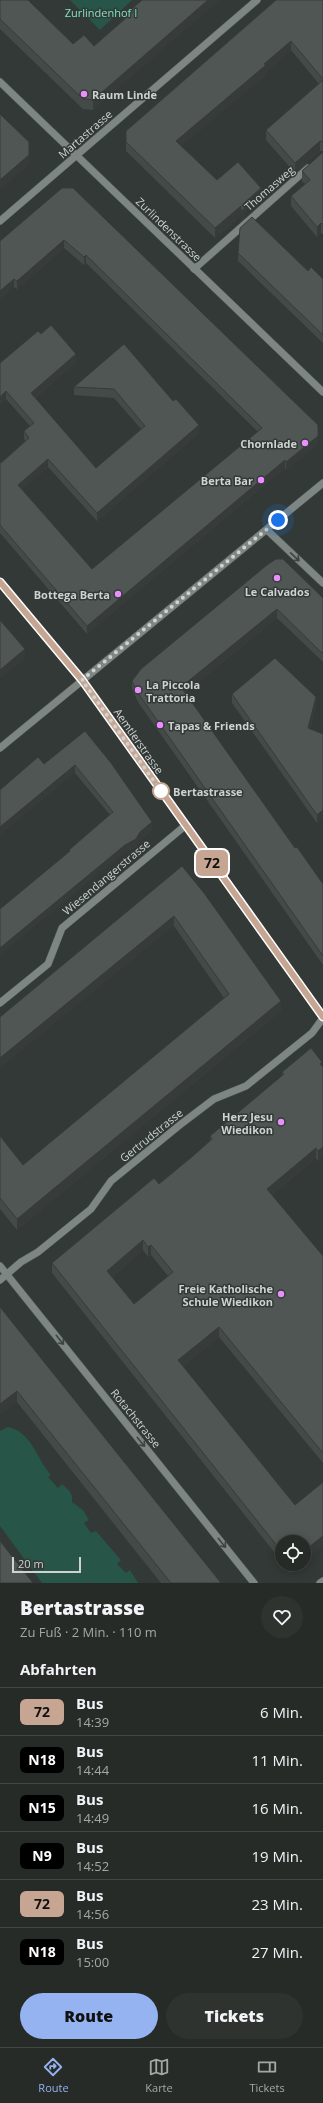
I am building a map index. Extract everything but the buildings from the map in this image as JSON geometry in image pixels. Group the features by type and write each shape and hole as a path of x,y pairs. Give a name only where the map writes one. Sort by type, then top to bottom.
{"street":[{"name":"Martastrasse","path":"0,221 257,0"},
{"name":"Zurlindenstrasse","path":"0,82 323,392"},
{"name":"Thomasweg","path":"194,269 317,160"},
{"path":"0,748 323,483"},
{"path":"266,530 323,583"},
{"name":"Aemtlerstrasse","path":"0,582 82,680 323,1017"},
{"name":"Wiesendangerstrasse","path":"0,1003 48,964 62,928 186,825"},
{"name":"Gertrudstrasse","path":"0,1280 21,1262 38,1252 91,1209 111,1181 181,1124 214,1099 246,1086 312,1033 323,1017"},
{"name":"Rotachstrasse","path":"0,1266 36,1309 254,1583"},
{"path":"320,1583 323,1580"}],"green space":[{"name":"Zurlindenhof I","path":"70,0 132,0 100,30"},
{"path":"8,1427 23,1434 33,1446 51,1475 48,1477 58,1488 62,1484 69,1490 72,1496 72,1502 83,1510 89,1520 84,1523 91,1533 96,1531 121,1560 117,1564 126,1573 130,1570 138,1583 42,1583 0,1526 0,1431"}],"bus line":[{"name":"72","path":"0,582 82,680 323,1017"}],"place":[{"name":"Raum Linde","path":"84,94"},
{"name":"Chornlade","path":"305,443"},
{"name":"Berta Bar","path":"261,480"},
{"name":"Le Calvados","path":"277,578"},
{"name":"Bottega Berta","path":"118,594"},
{"name":"La Piccola Trattoria","path":"138,690"},
{"name":"Tapas & Friends","path":"160,725"},
{"name":"Bertastrasse","path":"161,791"},
{"name":"Herz Jesu Wiedikon","path":"281,1122"},
{"name":"Freie Katholische Schule Wiedikon","path":"281,1294"}],"route":[{"path":"161,791 82,680 278,520"}]}
